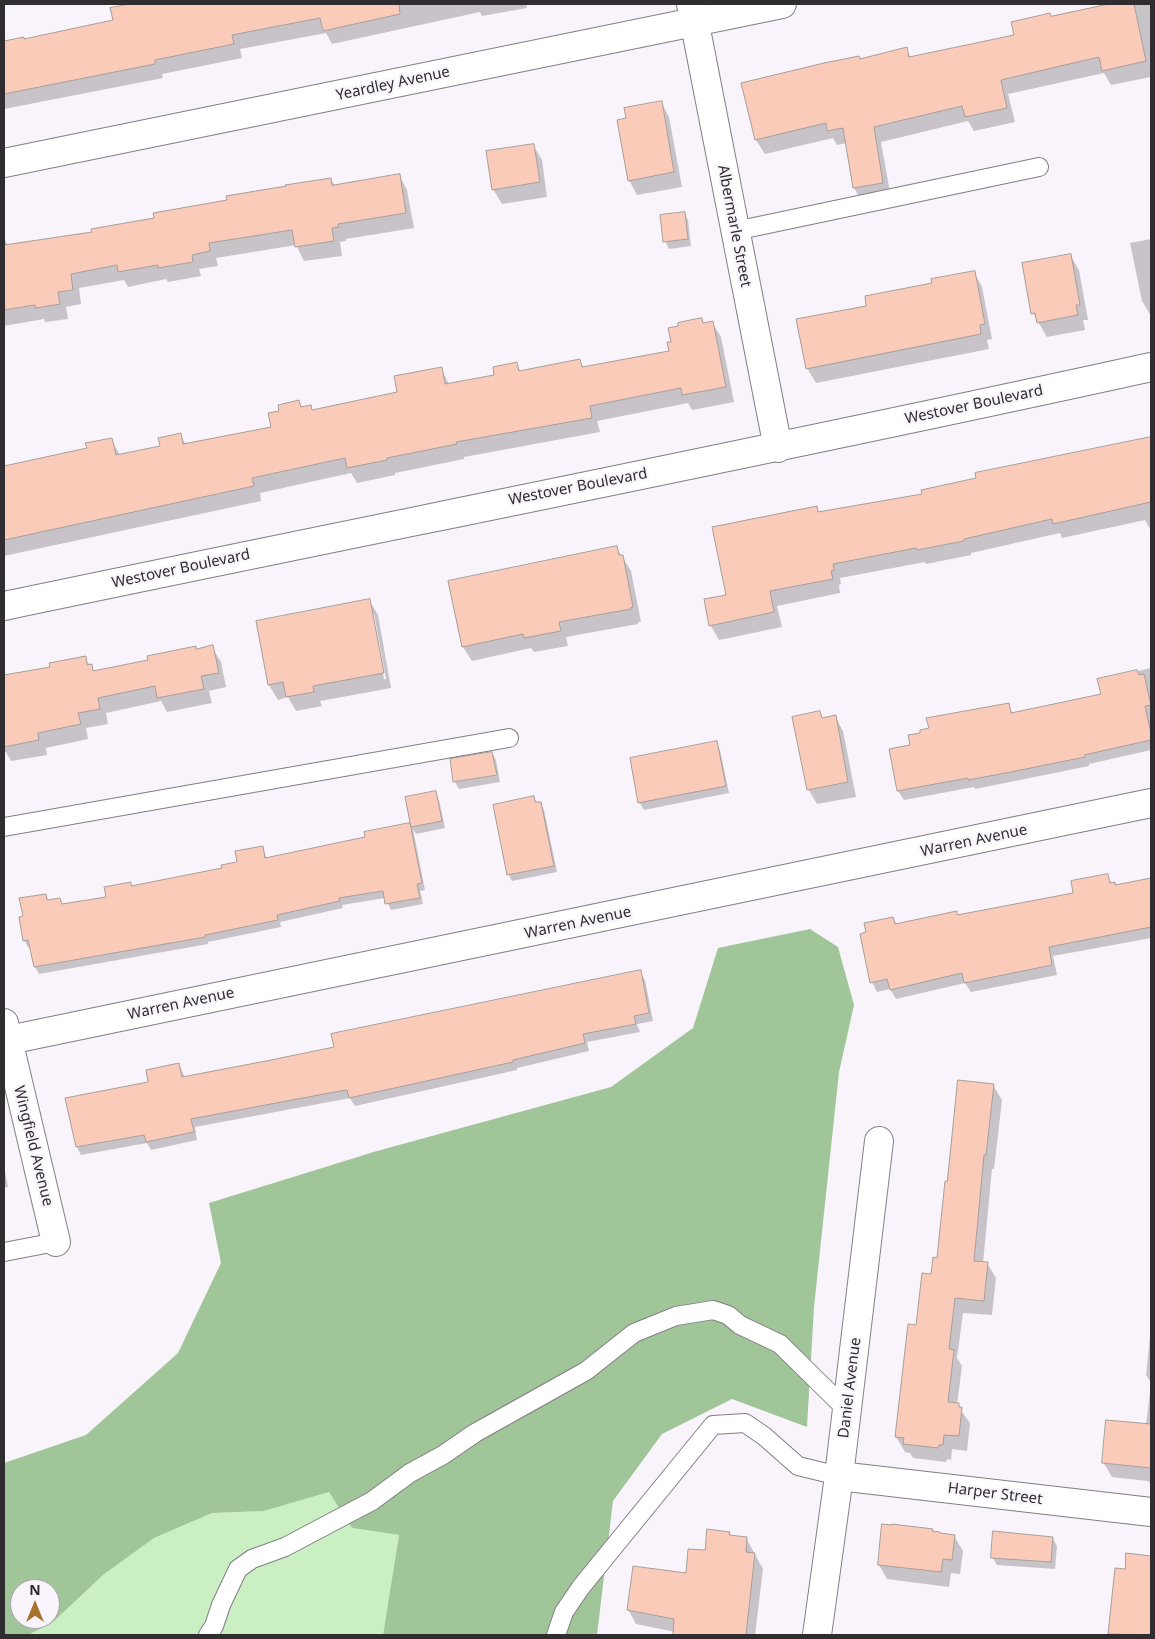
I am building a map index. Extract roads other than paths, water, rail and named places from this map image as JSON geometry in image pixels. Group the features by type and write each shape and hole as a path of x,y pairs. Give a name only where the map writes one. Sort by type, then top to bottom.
{"street":[{"name":"Yeardley Avenue","path":"4,163 693,13 782,4"},
{"name":"Albermarle Street","path":"693,13 778,448"},
{"name":"Westover Boulevard","path":"4,606 415,520 778,448 1151,367"},
{"name":"Warren Avenue","path":"5,1034 1151,804"},
{"name":"Wingfield Avenue","path":"5,1034 56,1242"},
{"name":"Daniel Avenue","path":"817,1635 839,1476 880,1141"},
{"name":"Harper Street","path":"839,1476 1151,1512"}],"lane":[{"path":"735,231 1039,167"},
{"path":"4,827 509,738"},
{"path":"4,1252 56,1242"},
{"path":"208,1635 214,1626 220,1605 238,1569 252,1558 284,1547 372,1501 410,1473 443,1455 475,1432 586,1371 634,1333 676,1316 713,1310 728,1315 740,1325 780,1344 847,1410"},
{"path":"556,1635 564,1612 581,1587 713,1425 745,1423 764,1436 798,1466 839,1476"}]}
